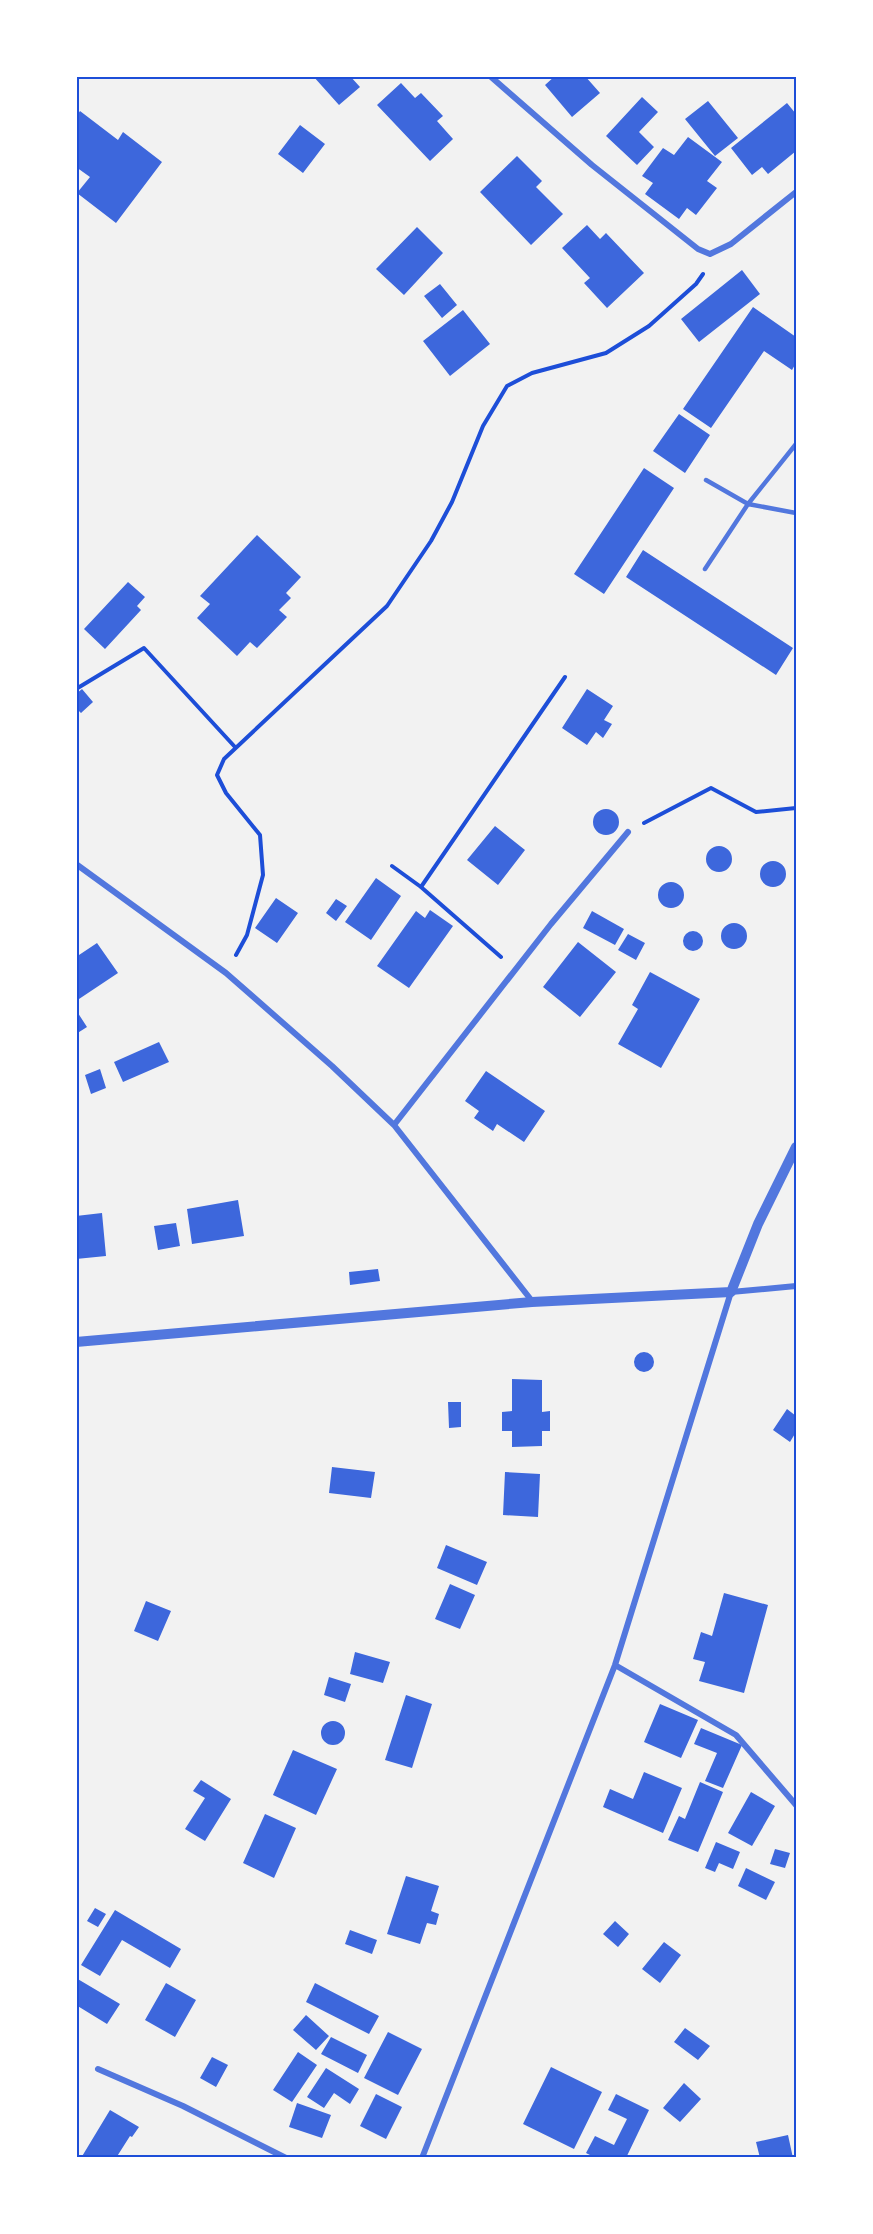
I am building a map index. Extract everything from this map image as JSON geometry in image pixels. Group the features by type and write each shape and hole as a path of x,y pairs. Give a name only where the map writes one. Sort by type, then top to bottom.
{"street":[{"path":"490,76 592,165 698,249 710,254 719,251 796,192"},
{"path":"394,1125 515,970 628,832"},
{"path":"76,864 226,973 332,1066 394,1125 532,1302"},
{"path":"422,2157 615,1665 731,1292 758,1224 796,1147"},
{"path":"76,1342 532,1302 731,1292 796,1286"},
{"path":"615,1665 736,1735 796,1805"},
{"path":"98,2069 183,2106 286,2157"}],"lane":[{"path":"705,569 748,504 796,444"},
{"path":"706,480 748,504 796,513"}],"path":[{"path":"226,973 247,935 263,875 260,835 226,793 217,775 224,759 387,606 431,541 452,501 483,426 507,386 532,373 606,353 649,326 688,291 719,251"},
{"path":"76,689 144,648 235,747"},
{"path":"421,887 565,677"},
{"path":"628,832 711,788 756,812 796,808"},
{"path":"392,866 421,887 515,970"}],"building":[{"path":"313,76 350,76 360,87 339,105"},
{"path":"555,76 585,76 600,93 572,117 545,85"},
{"path":"401,83 415,98 421,93 443,116 437,121 453,139 430,161 377,105"},
{"path":"642,97 658,112 639,132 654,147 637,165 606,136"},
{"path":"708,101 738,138 715,156 685,119"},
{"path":"787,103 796,114 796,151 768,174 762,167 752,175 731,148"},
{"path":"80,111 118,140 123,132 162,162 116,223 77,193 90,177 76,167 76,117"},
{"path":"300,125 325,144 303,173 278,154"},
{"path":"688,137 722,162 707,181 717,188 696,215 687,208 679,219 645,194 653,183 642,176 663,148 674,155"},
{"path":"517,156 542,181 536,187 563,214 531,245 480,192"},
{"path":"587,225 600,239 606,233 644,273 607,308 584,283 590,278 562,248"},
{"path":"417,227 443,253 404,295 376,269"},
{"path":"742,270 760,294 699,342 681,319"},
{"path":"440,284 457,305 442,318 424,296"},
{"path":"753,307 796,337 796,363 792,370 764,351 711,428 683,409"},
{"path":"463,310 490,344 450,376 423,341"},
{"path":"679,414 710,435 685,473 653,451"},
{"path":"644,468 674,488 604,594 574,574"},
{"path":"257,535 301,577 286,593 291,598 279,610 287,617 257,648 250,642 237,656 197,618 210,604 200,596"},
{"path":"643,550 793,648 776,675 626,577"},
{"path":"128,582 145,597 137,606 141,610 105,649 84,629"},
{"path":"82,689 93,702 81,713 76,708 76,694"},
{"path":"587,689 613,706 604,720 612,724 603,738 596,732 587,745 562,728"},
{"path":"606,809 615,813 619,822 615,831 606,835 597,831 593,822 597,813"},
{"path":"495,826 525,850 498,885 467,860"},
{"path":"719,846 728,850 732,859 728,868 719,872 710,868 706,859 710,850"},
{"path":"773,861 782,865 786,874 782,883 773,887 764,883 760,874 764,865"},
{"path":"376,878 401,896 371,940 345,922"},
{"path":"671,882 680,886 684,895 680,904 671,908 662,904 658,895 662,886"},
{"path":"276,898 298,913 277,943 255,928"},
{"path":"336,899 347,906 336,921 326,913"},
{"path":"430,910 453,926 409,988 377,966 416,911 425,918"},
{"path":"592,911 624,929 615,945 583,928"},
{"path":"734,923 743,927 747,936 743,945 734,949 725,945 721,936 725,927"},
{"path":"693,931 700,934 703,941 700,948 693,951 686,948 683,941 686,934"},
{"path":"628,934 645,943 636,960 618,950"},
{"path":"578,942 616,972 580,1017 543,987"},
{"path":"97,943 118,973 79,999 76,995 76,957"},
{"path":"650,972 700,999 661,1068 618,1044 638,1009 632,1005"},
{"path":"76,1010 87,1027 76,1034"},
{"path":"159,1042 169,1062 123,1082 114,1062"},
{"path":"100,1069 106,1088 91,1094 85,1075"},
{"path":"486,1071 545,1111 524,1142 497,1124 493,1131 474,1118 479,1111 465,1101"},
{"path":"238,1200 244,1236 192,1244 187,1209"},
{"path":"102,1213 106,1256 76,1259 76,1216"},
{"path":"176,1223 180,1246 158,1250 154,1226"},
{"path":"378,1269 380,1281 350,1285 349,1272"},
{"path":"644,1352 651,1355 654,1362 651,1369 644,1372 637,1369 634,1362 637,1355"},
{"path":"512,1379 542,1380 542,1412 550,1411 550,1431 542,1431 542,1446 512,1447 512,1431 502,1431 502,1412 512,1411"},
{"path":"448,1402 461,1402 461,1427 449,1428"},
{"path":"787,1409 796,1416 796,1432 790,1442 773,1430"},
{"path":"332,1467 375,1472 371,1498 329,1493"},
{"path":"505,1472 540,1474 538,1517 503,1515"},
{"path":"446,1545 487,1562 477,1585 437,1568"},
{"path":"450,1584 475,1595 460,1629 435,1619"},
{"path":"724,1593 768,1605 744,1693 699,1681 705,1662 693,1659 701,1632 712,1636"},
{"path":"146,1601 171,1611 158,1641 134,1631"},
{"path":"355,1652 390,1662 383,1683 350,1674"},
{"path":"329,1677 351,1684 345,1702 324,1695"},
{"path":"406,1695 432,1704 412,1768 385,1760"},
{"path":"660,1704 698,1720 681,1758 644,1742"},
{"path":"333,1721 342,1724 345,1733 342,1742 333,1745 324,1742 321,1733 324,1724"},
{"path":"701,1728 742,1745 723,1788 705,1781 717,1753 694,1744"},
{"path":"293,1750 337,1769 316,1815 273,1795"},
{"path":"644,1772 682,1788 663,1833 603,1807 610,1789 633,1799"},
{"path":"201,1780 231,1799 205,1841 185,1829 205,1798 193,1791"},
{"path":"700,1782 723,1792 698,1852 668,1840 679,1816 685,1819"},
{"path":"751,1792 775,1806 752,1846 728,1833"},
{"path":"265,1814 296,1828 274,1878 243,1863"},
{"path":"716,1842 740,1852 733,1869 719,1863 715,1872 705,1868"},
{"path":"775,1849 790,1853 785,1868 770,1864"},
{"path":"746,1868 775,1882 766,1900 738,1886"},
{"path":"406,1876 439,1886 431,1911 439,1914 436,1925 427,1923 420,1944 387,1934"},
{"path":"95,1908 106,1914 98,1927 87,1921"},
{"path":"115,1910 181,1949 170,1968 122,1940 100,1976 81,1965"},
{"path":"615,1921 629,1934 618,1947 603,1934"},
{"path":"350,1930 377,1940 372,1954 345,1944"},
{"path":"664,1942 681,1955 660,1983 642,1969"},
{"path":"76,1978 120,2004 107,2024 76,2005"},
{"path":"166,1983 196,2000 175,2037 145,2020"},
{"path":"315,1983 379,2016 369,2034 306,2002"},
{"path":"306,2015 329,2036 316,2050 293,2030"},
{"path":"685,2028 710,2046 698,2060 674,2042"},
{"path":"388,2032 422,2049 398,2095 364,2078"},
{"path":"331,2037 367,2055 358,2073 321,2054"},
{"path":"298,2052 317,2065 292,2102 273,2090"},
{"path":"212,2057 228,2065 216,2087 200,2078"},
{"path":"551,2067 602,2092 574,2149 523,2124"},
{"path":"326,2068 359,2089 350,2104 334,2093 324,2108 307,2097"},
{"path":"684,2083 701,2099 680,2122 663,2108"},
{"path":"376,2094 402,2107 386,2139 360,2126"},
{"path":"616,2094 649,2110 626,2158 596,2158 586,2153 595,2136 614,2145 627,2119 608,2110"},
{"path":"297,2103 331,2115 322,2138 289,2127"},
{"path":"110,2110 139,2127 132,2137 130,2136 116,2158 81,2158"},
{"path":"788,2135 793,2158 760,2158 756,2142"}]}
